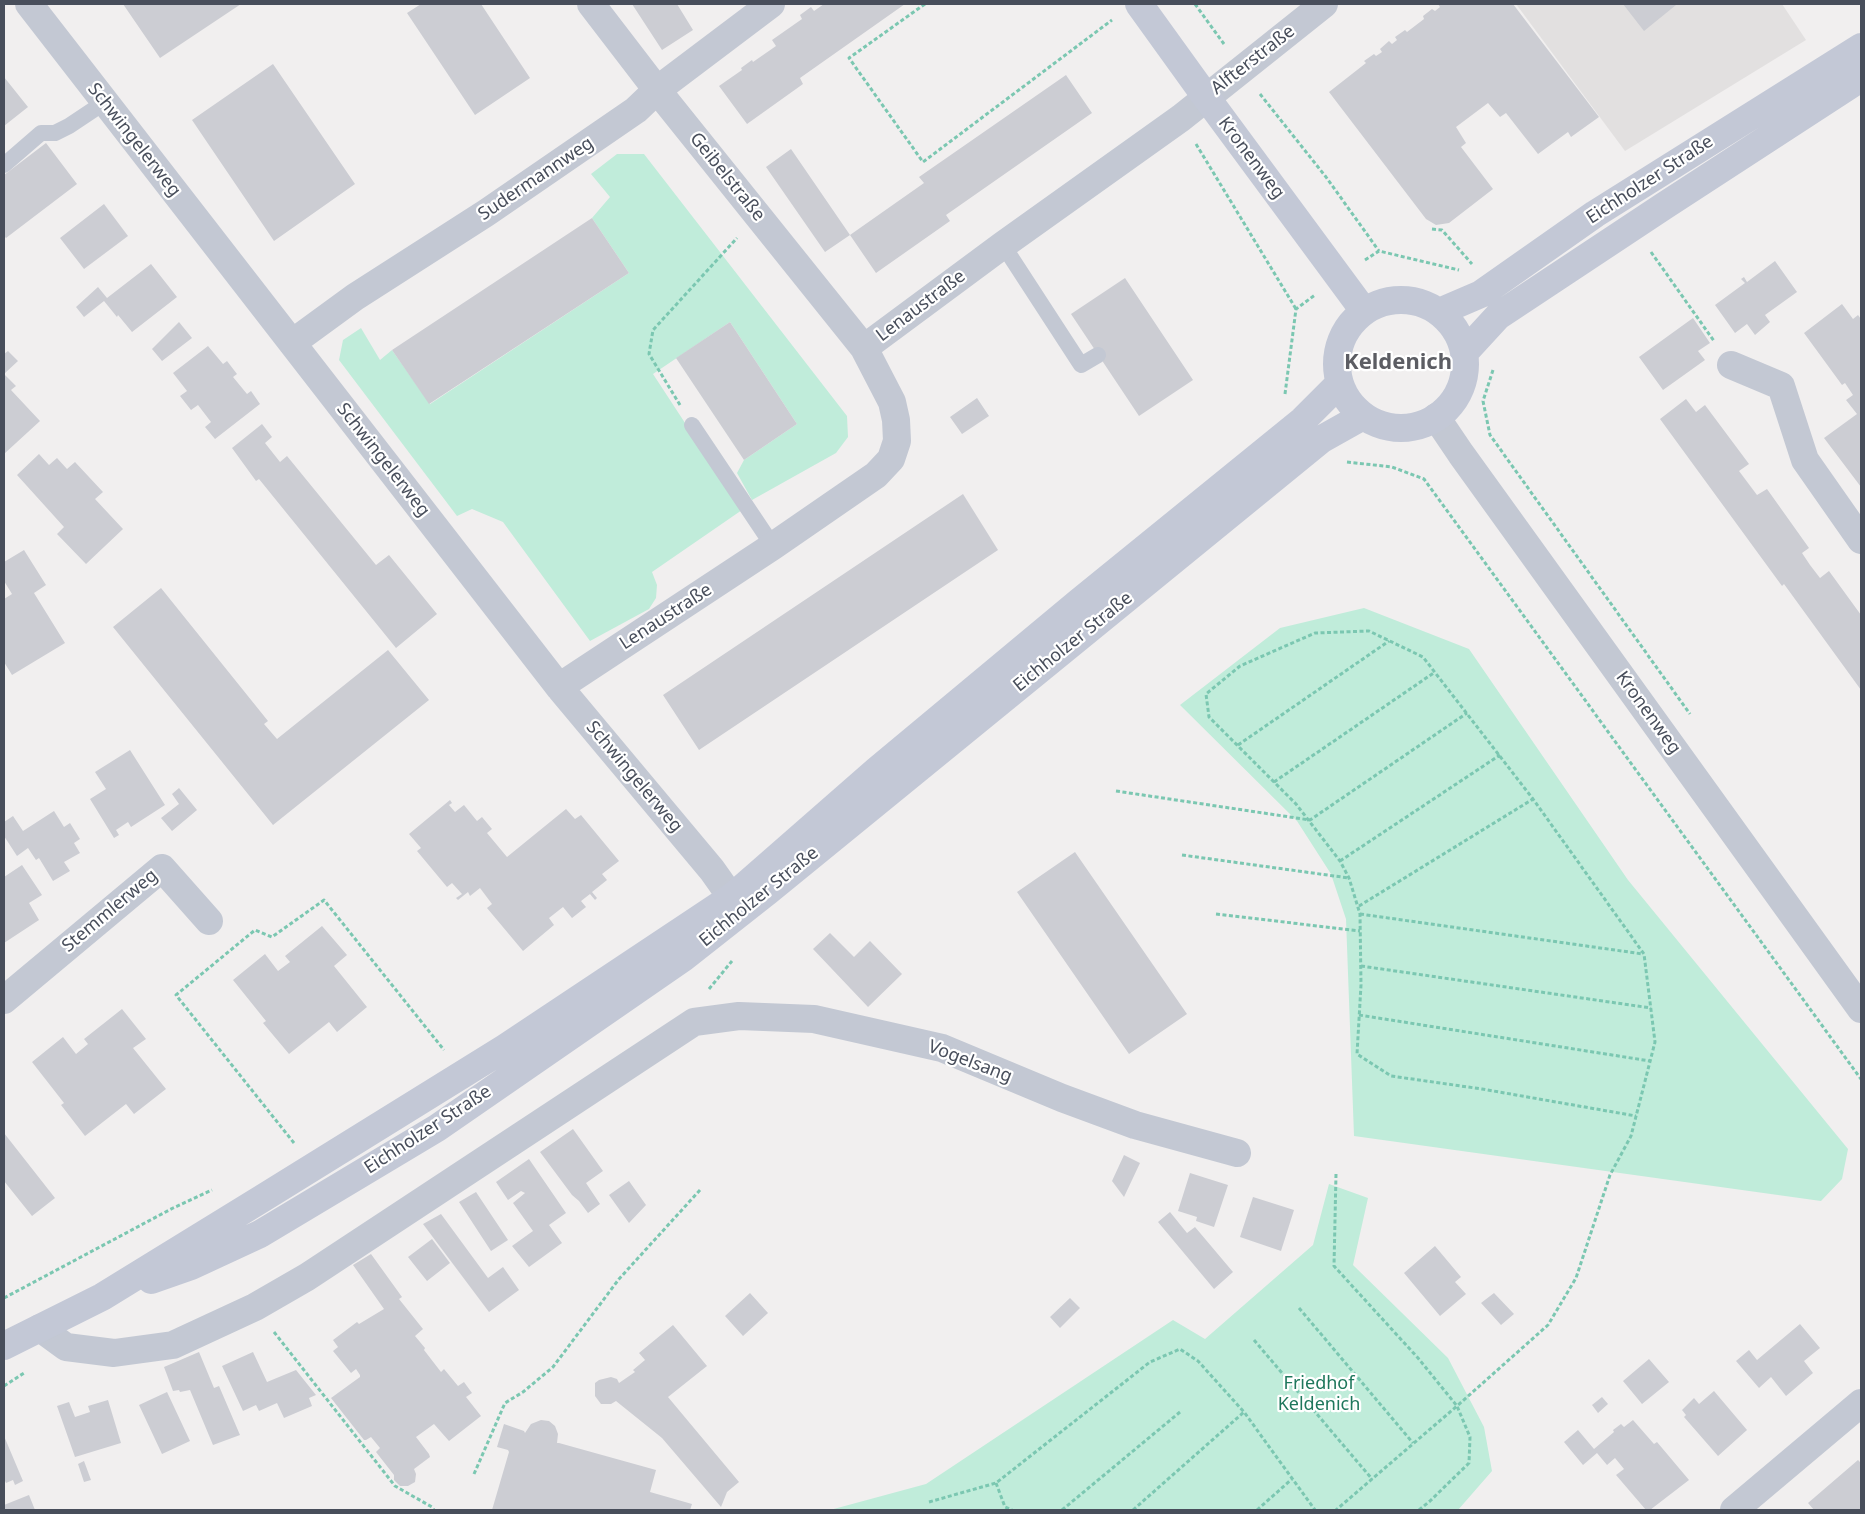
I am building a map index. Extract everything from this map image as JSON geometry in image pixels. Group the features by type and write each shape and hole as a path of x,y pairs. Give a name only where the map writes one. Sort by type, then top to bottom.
{"main road":[{"name":"Kronenweg","path":"1140,4 1364,311"},
{"name":"Eichholzer Straße","path":"1439,312 1481,294 1595,214 1861,47"},
{"name":"Eichholzer Straße","path":"1464,353 1498,316 1861,78"},
{"path":"1402,299 1428,305 1439,312 1455,330 1464,353 1465,371 1460,389 1450,405 1436,417 1422,424 1399,428 1376,423 1362,416 1348,401 1339,384 1337,366 1339,348 1345,332 1353,320 1364,311 1382,302 1402,299"},
{"name":"Eichholzer Straße","path":"736,904 883,765 1079,602 1303,420 1339,384"},
{"name":"Eichholzer Straße","path":"4,1346 102,1297 736,904 768,891 1322,439 1362,416"}],"street":[{"name":"Schwingelerweg","path":"29,4 559,688 712,870 736,904"},
{"name":"Geibelstraße","path":"591,4 657,90 864,348"},
{"name":"Sudermannweg","path":"292,343 355,297 486,213 636,110 657,90 771,4"},
{"name":"Alfterstraße","path":"1206,97 1324,4"},
{"name":"Lenaustraße","path":"559,688 876,475 890,459 897,441 896,420 892,402 864,348 1181,118 1206,97"},
{"path":"1731,365 1781,386 1805,460 1861,540"},
{"name":"Kronenweg","path":"1436,417 1861,1009"},
{"name":"Stemmlerweg","path":"4,1000 162,868 209,921"},
{"name":"Vogelsang","path":"688,1025 739,1016 814,1019 942,1048 1062,1098 1135,1125 1237,1153"},
{"path":"40,1328 66,1347 114,1353 173,1345 255,1307 307,1277 688,1025"},
{"path":"1734,1510 1861,1403"}],"lane":[{"path":"4,165 41,133 55,133 105,102"},
{"path":"1003,246 1081,365 1098,355"},
{"path":"692,425 773,546"}],"path":[{"path":"925,4 849,58 923,162 1115,18"},
{"path":"1195,4 1379,250 1465,271"},
{"path":"1181,118 1296,310 1284,399"},
{"path":"692,425 649,354 652,330 720,255 759,217"},
{"path":"1432,229 1442,230 1474,266 1470,268"},
{"path":"1648,248 1731,365"},
{"path":"1296,310 1338,276 1379,250"},
{"path":"1490,435 1693,718"},
{"path":"1424,479 1861,1079"},
{"path":"1336,1510 1548,1325 1576,1278 1610,1175 1631,1136 1655,1042 1644,954 1533,799 1423,657 1369,631 1315,633 1240,666 1206,694 1209,717 1310,820 1340,861 1349,878 1360,914 1357,1054 1391,1076 1482,1088 1636,1116"},
{"path":"1238,745 1389,641"},
{"path":"1274,782 1435,672"},
{"path":"1116,791 1310,820 1467,713"},
{"path":"1340,861 1500,755"},
{"path":"1358,906 1533,799"},
{"path":"1182,855 1349,878"},
{"path":"300,1150 176,995 255,930 272,937 324,900 448,1054"},
{"path":"1216,914 1360,931"},
{"path":"1360,914 1644,954"},
{"path":"688,1025 716,980 734,960"},
{"path":"1360,966 1650,1008"},
{"path":"1359,1015 1650,1061"},
{"path":"1336,1174 1334,1266 1418,1358 1456,1406 1470,1437 1469,1463 1419,1510"},
{"path":"4,1298 173,1208 218,1187"},
{"path":"474,1474 505,1403 553,1367 619,1279 700,1190"},
{"path":"255,1307 395,1486 432,1507 434,1510"},
{"path":"1299,1308 1413,1443"},
{"path":"1254,1340 1372,1479"},
{"path":"929,1502 996,1483 1150,1362 1180,1349 1198,1361 1244,1412 1316,1510"},
{"path":"1062,1510 1180,1412"},
{"path":"1133,1510 1244,1412"},
{"path":"1257,1510 1292,1479"},
{"path":"996,1483 1005,1507 1012,1510"}],"shaded area":[{"path":"1516,4 1782,4 1806,40 1625,151"}],"green space":[{"path":"617,154 644,154 847,416 848,437 836,453 752,500 737,473 744,460 797,424 730,322 653,374 742,510 652,572 657,585 656,598 649,609 590,641 503,522 472,509 457,516 339,360 343,340 361,328 380,360 392,350 430,404 629,273 592,218 610,197 591,174"},
{"path":"1364,608 1469,649 1628,880 1848,1149 1842,1179 1821,1201 1354,1136 1346,919 1331,874 1297,821 1180,705 1280,628"},
{"name":"Friedhof Keldenich","path":"1329,1184 1368,1198 1353,1265 1448,1358 1484,1427 1492,1471 1458,1510 830,1510 926,1484 1173,1320 1205,1339 1313,1245"}],"building":[{"path":"123,4 241,4 160,58"},
{"path":"421,4 481,4 530,78 475,115 407,13"},
{"path":"632,4 677,4 693,30 662,50"},
{"path":"824,4 905,4 800,78 803,84 747,124 719,86 742,70 741,68 752,60 753,62 776,46 772,40 802,19 800,15 811,7 814,11"},
{"path":"1438,4 1513,4 1599,117 1571,137 1568,132 1538,154 1506,113 1500,117 1488,103 1456,127 1466,143 1461,147 1493,189 1449,223 1436,225 1426,219 1329,92 1366,63 1364,61 1374,54 1376,56 1382,52 1380,49 1389,41 1392,44 1397,40 1395,37 1405,30 1407,32 1424,19 1423,16 1432,9 1435,11 1440,7"},
{"path":"1623,4 1675,4 1676,5 1644,31"},
{"path":"273,64 355,184 274,241 192,120"},
{"path":"1066,75 1092,113 946,215 950,221 876,273 850,235 924,183 919,177"},
{"path":"4,77 28,107 4,126"},
{"path":"46,143 77,184 6,238 4,236 4,175"},
{"path":"791,149 850,235 825,252 766,167"},
{"path":"104,204 128,236 84,269 60,238"},
{"path":"592,218 629,273 429,404 392,350"},
{"path":"1775,261 1797,292 1765,315 1770,322 1755,335 1747,324 1735,333 1715,305 1745,283 1741,279 1744,277 1747,282"},
{"path":"151,264 177,297 132,332 104,301 84,317 76,307 98,287 107,298"},
{"path":"1125,278 1193,380 1139,416 1071,314"},
{"path":"1842,304 1853,319 1858,315 1861,319 1861,487 1824,438 1857,414 1846,400 1853,395 1845,383 1842,385 1804,333"},
{"path":"1693,318 1710,343 1698,351 1705,360 1663,390 1639,357"},
{"path":"179,322 192,338 162,361 152,349"},
{"path":"730,322 797,424 744,460 676,358"},
{"path":"208,346 223,364 227,361 237,374 233,377 247,394 251,391 260,404 215,439 205,427 211,422 198,405 191,410 180,396 187,391 173,373"},
{"path":"8,351 18,361 4,374 4,354"},
{"path":"4,374 16,386 11,390 40,421 4,454"},
{"path":"977,398 989,416 962,434 950,417"},
{"path":"1686,399 1696,412 1705,405 1749,464 1739,471 1757,495 1767,489 1809,548 1802,553 1810,565 1820,578 1829,571 1861,615 1861,690 1660,419"},
{"path":"262,424 272,437 265,443 280,462 287,456 376,565 389,555 437,614 396,648 259,479 256,481 232,448"},
{"path":"39,454 49,465 57,458 67,469 75,462 103,492 95,499 123,529 86,564 57,534 64,527 17,475"},
{"path":"963,494 998,550 699,750 663,695"},
{"path":"24,550 46,585 34,593 65,643 12,675 4,662 4,599 12,594 4,581 4,562"},
{"path":"161,588 268,721 264,724 277,739 388,650 429,700 273,825 113,627"},
{"path":"130,750 165,805 131,827 128,822 116,830 119,835 114,838 90,799 106,789 95,772"},
{"path":"179,788 197,810 172,831 161,818 179,804 172,794"},
{"path":"450,800 452,803 449,805 455,812 464,805 477,821 482,817 492,829 487,833 507,857 566,809 575,819 581,815 619,861 602,874 607,880 592,892 597,898 595,900 590,894 581,901 586,907 572,918 563,907 549,918 554,925 523,951 487,908 492,904 480,888 470,896 468,892 458,900 456,898 462,894 452,883 447,887 417,851 421,848 409,834"},
{"path":"54,811 64,827 70,823 80,839 74,843 80,853 64,862 70,871 53,881 39,858 36,860 28,848 17,856 4,836 4,822 13,816 23,831"},
{"path":"1075,852 1187,1014 1129,1054 1017,892"},
{"path":"22,865 42,895 29,903 39,920 4,943 4,877"},
{"path":"322,926 347,955 334,966 367,1007 337,1032 329,1022 289,1054 263,1023 266,1021 233,980 265,954 278,971 290,962 285,956"},
{"path":"830,933 854,957 870,941 902,974 868,1007 813,949"},
{"path":"122,1009 146,1039 133,1048 166,1089 134,1114 126,1104 85,1136 61,1105 64,1103 32,1062 63,1037 76,1054 88,1044 84,1039"},
{"path":"573,1129 603,1171 586,1183 600,1204 588,1213 540,1152"},
{"path":"4,1133 55,1198 32,1216 4,1181"},
{"path":"1124,1155 1140,1163 1124,1197 1112,1181"},
{"path":"529,1159 566,1213 549,1225 562,1243 529,1267 512,1246 533,1231 513,1203 525,1193 521,1191 508,1200 496,1182"},
{"path":"1190,1173 1228,1185 1214,1227 1196,1221 1197,1217 1178,1211"},
{"path":"629,1181 646,1205 629,1223 609,1195"},
{"path":"476,1192 508,1240 491,1251 459,1202"},
{"path":"1253,1197 1294,1210 1281,1251 1240,1237"},
{"path":"1170,1212 1187,1233 1195,1227 1233,1272 1214,1289 1158,1222"},
{"path":"441,1214 488,1278 503,1267 519,1290 489,1312 423,1224"},
{"path":"432,1239 450,1263 427,1281 408,1257"},
{"path":"1435,1246 1461,1277 1455,1282 1466,1294 1440,1316 1404,1273"},
{"path":"371,1254 402,1297 399,1299 423,1329 415,1336 425,1348 424,1350 441,1372 444,1369 458,1386 464,1382 472,1393 466,1397 481,1416 449,1441 434,1424 416,1437 430,1457 414,1469 416,1474 415,1482 408,1486 400,1486 394,1480 394,1475 376,1452 380,1448 371,1437 364,1440 331,1398 360,1377 356,1369 351,1373 333,1351 338,1347 333,1340 357,1322 359,1324 384,1309 353,1265"},
{"path":"750,1293 768,1313 743,1336 725,1316"},
{"path":"1494,1293 1514,1314 1501,1325 1481,1303"},
{"path":"1070,1298 1080,1308 1060,1328 1050,1317"},
{"path":"1800,1324 1820,1348 1804,1361 1813,1373 1786,1396 1771,1377 1759,1388 1736,1361 1749,1350 1757,1360"},
{"path":"673,1325 707,1366 668,1397 739,1482 727,1492 721,1507 662,1438 616,1401 611,1404 601,1404 595,1396 595,1383 611,1377 617,1379 619,1383 635,1372 633,1370 645,1360 639,1353"},
{"path":"199,1352 214,1388 219,1386 240,1435 213,1445 190,1390 173,1391 164,1367"},
{"path":"253,1352 267,1382 296,1370 316,1395 309,1398 312,1406 284,1418 277,1403 259,1411 256,1405 243,1411 222,1366"},
{"path":"1649,1359 1669,1382 1642,1404 1623,1381"},
{"path":"1714,1391 1747,1430 1718,1456 1684,1417 1686,1415 1682,1410 1694,1398 1699,1404"},
{"path":"167,1392 190,1441 162,1454 139,1405"},
{"path":"1602,1397 1608,1404 1598,1413 1592,1405"},
{"path":"108,1400 121,1443 75,1457 57,1406 69,1402 75,1417 90,1412 88,1406"},
{"path":"541,1420 549,1421 555,1426 558,1434 557,1443 656,1470 650,1492 692,1504 690,1510 492,1510 509,1452 497,1447 504,1424 525,1433 531,1424"},
{"path":"1633,1420 1654,1444 1657,1442 1689,1480 1650,1510 1646,1510 1616,1475 1624,1469 1615,1458 1607,1465 1597,1453 1583,1465 1564,1442 1578,1430 1594,1449 1621,1424 1624,1427"},
{"path":"4,1436 23,1481 15,1485 13,1480 6,1483 4,1479"},
{"path":"1858,1460 1861,1463 1861,1510 1814,1510 1808,1503"},
{"path":"84,1461 91,1480 84,1482 78,1464"},
{"path":"29,1495 35,1510 4,1510 4,1505"}],"district":[{"name":"Keldenich","path":"1398,363"}]}
